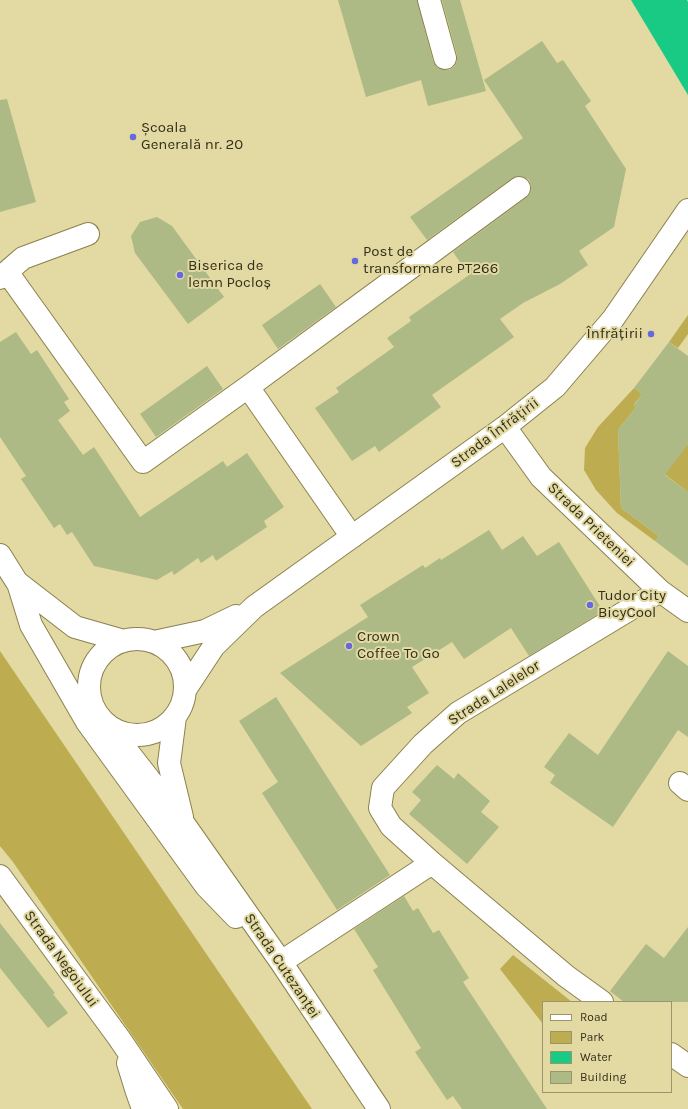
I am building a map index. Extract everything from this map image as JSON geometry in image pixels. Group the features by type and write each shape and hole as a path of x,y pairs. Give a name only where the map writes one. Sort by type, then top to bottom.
{"street":[{"path":"429,0 445,58"},
{"path":"88,234 23,258 4,275 143,462 248,388 519,188"},
{"name":"Strada Înfrățirii","path":"154,642 205,632 254,607 505,427 555,387 613,319 688,210"},
{"path":"248,388 352,537"},
{"name":"Strada Prieteniei","path":"505,427 541,477 660,591 688,611"},
{"path":"0,555 91,700 97,714 107,725 120,732 135,736 150,734 164,727 175,717 182,704 185,690 183,675 177,661 167,650 154,642 139,640 124,641 110,647 92,670 89,685 91,700"},
{"path":"18,583 75,627 124,641"},
{"path":"18,583 32,625 87,722 206,886 281,962 432,862"},
{"name":"Strada Lalelelor","path":"601,1001 566,976 432,862 392,826 380,808 383,788 423,744 458,713 660,591"},
{"name":"Strada Înfrățirii","path":"185,690 214,646 254,607"},
{"name":"Strada Cutezanței","path":"175,717 169,763 184,824"},
{"name":"Strada Cutezanței","path":"107,725 184,824 281,962 379,1109"},
{"name":"Strada Negoiului","path":"0,876 122,1043 167,1109"},
{"name":"Strada Negoiului","path":"122,1043 143,1109"},
{"path":"672,1055 688,1066"}],"green space":[{"path":"688,315 688,334 678,348 669,342"},
{"path":"634,388 642,394 634,405 636,407 618,430 621,508 659,536 655,541 617,513 596,490 584,470 585,448 598,427"},
{"path":"688,444 688,492 663,473"},
{"path":"0,651 312,1109 183,1109 13,862 0,846"},
{"path":"513,955 571,1001 542,1001 542,1023 500,969"}],"water":[{"path":"631,0 687,0 688,95"}],"building":[{"path":"338,0 417,0 433,61 437,67 442,70 449,70 454,67 457,61 457,55 442,0 460,0 486,91 428,106 421,80 366,97"},
{"path":"542,41 557,63 563,60 591,101 585,106 626,169 614,227 579,251 588,265 560,284 523,303 500,319 514,337 432,395 441,407 379,452 375,446 352,461 315,408 339,392 336,388 394,347 387,338 411,321 409,317 469,275 453,252 526,198 530,193 531,187 529,180 518,176 512,178 427,240 410,217 523,138 484,80"},
{"path":"7,99 36,202 0,212 0,100"},
{"name":"Biserica de lemn Pocloș","path":"157,217 172,226 224,297 188,324 135,253 131,236 140,222"},
{"path":"320,284 336,307 278,349 262,325"},
{"path":"16,332 31,354 37,350 69,399 64,402 70,411 58,420 83,455 94,447 140,517 223,461 227,467 247,453 284,507 264,521 267,527 216,561 213,555 201,563 198,558 174,575 172,571 157,580 94,566 72,532 67,535 60,524 54,528 21,479 26,476 0,437 0,342"},
{"path":"669,342 688,356 688,444 665,475 688,492 688,566 655,541 659,536 621,508 618,430 636,407 634,406 642,394 634,388"},
{"path":"207,366 223,389 156,437 140,414"},
{"path":"489,530 502,550 523,536 537,556 559,542 603,611 529,656 511,628 464,659 452,642 412,667 429,693 407,707 412,713 361,746 280,673 368,617 360,605 423,565 425,568 440,558 441,560"},
{"path":"668,651 688,666 688,737 678,730 613,827 550,783 555,775 544,767 569,733 598,755"},
{"path":"276,697 390,875 337,910 262,793 278,782 239,721"},
{"path":"437,765 454,779 458,773 490,801 481,812 499,827 467,864 409,814 421,800 412,792"},
{"path":"404,896 413,911 418,908 433,933 439,930 469,978 463,982 547,1109 462,1109 453,1096 447,1100 415,1052 421,1048 373,970 378,967 354,929"},
{"path":"0,923 55,993 53,994 68,1013 48,1028 0,968"},
{"path":"688,927 688,1002 623,1001 610,991 646,944 664,958"}],"place":[{"name":"Școala Generală nr. 20","path":"133,137"},
{"name":"Post de transformare PT266","path":"355,261"},
{"name":"Biserica de lemn Pocloș","path":"180,275"},
{"name":"Înfrățirii","path":"651,334"},
{"name":"Tudor City BicyCool","path":"590,605"},
{"name":"Crown Coffee To Go","path":"349,646"}]}
